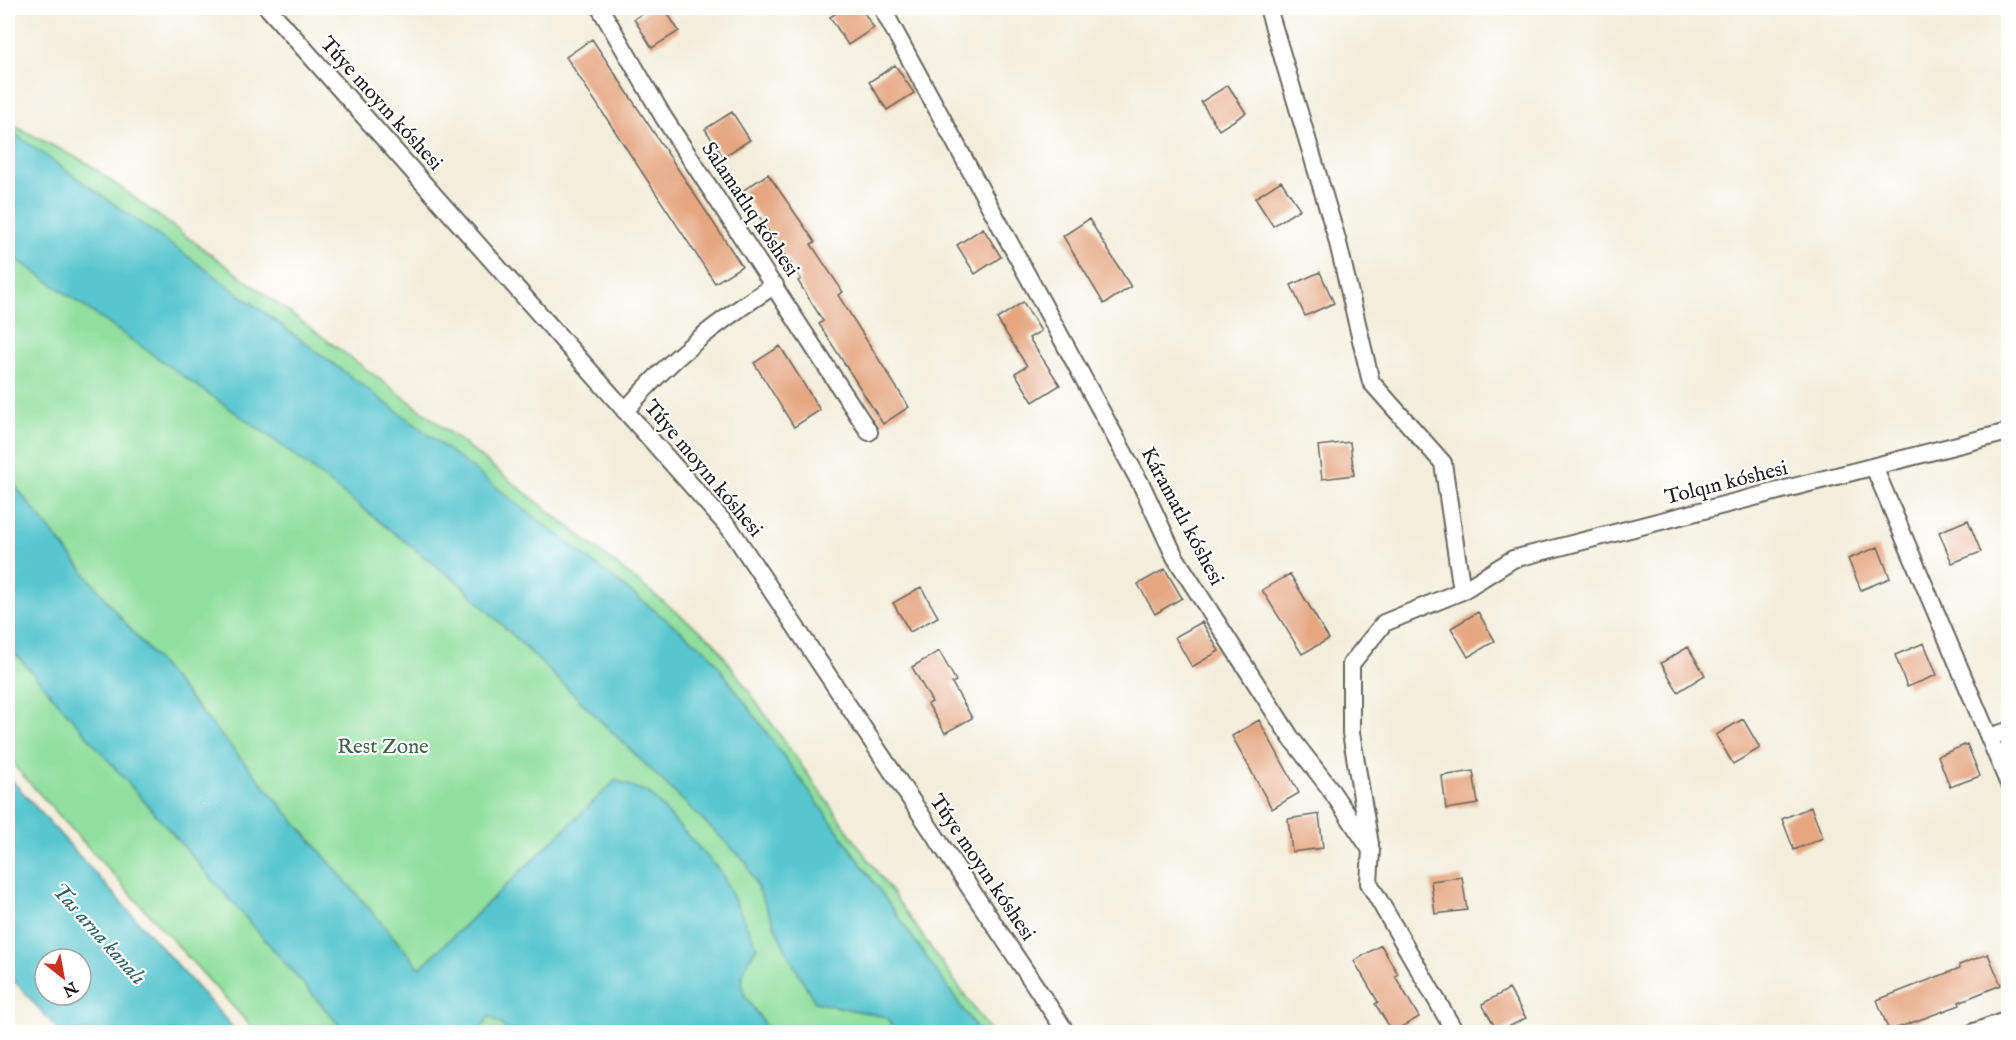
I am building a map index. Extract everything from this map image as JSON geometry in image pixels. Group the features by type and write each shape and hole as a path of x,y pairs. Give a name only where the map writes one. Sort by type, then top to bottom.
{"street":[{"name":"Túye moyın kóshesi","path":"267,8 731,530 1066,1032"},
{"name":"Salamatlıq kóshesi","path":"600,8 664,118 870,432"},
{"name":"Káramatlı kóshesi","path":"882,8 1143,488 1175,557 1290,738 1328,786 1371,850"},
{"path":"1268,8 1337,239 1371,382 1443,463 1462,591"},
{"path":"626,411 654,377 719,321 775,285"},
{"name":"Tolqın kóshesi","path":"1371,850 1351,733 1351,664 1384,623 1462,591 1513,559 2008,432"},
{"path":"1874,467 2008,782"},
{"path":"1989,737 2008,731"},
{"path":"1371,850 1369,883 1455,1032"},
{"path":"1974,1032 2008,1020"}],"green space":[{"name":"Rest Zone","path":"8,123 87,163 412,403 713,641 991,1032 256,1032 8,759"}],"water":[{"path":"8,129 200,265 424,431 708,652 836,828 979,1032 896,1032 886,1017 815,1002 786,951 746,862 461,585 277,442 8,253"},
{"path":"8,477 121,618 420,968 616,780 649,793 721,872 757,947 743,974 742,984 748,1000 769,1032 511,1032 489,1016 480,1032 345,1032 8,645"},
{"name":"Tas arna kanalı","path":"8,776 237,1032 60,1032 38,1007 93,1007 93,947 33,947 33,1002 8,974"}],"building":[{"path":"652,8 664,8 679,31 652,48 634,19"},
{"path":"844,8 861,8 874,28 848,45 830,17"},
{"path":"592,39 742,266 715,283 566,57"},
{"path":"895,65 914,93 887,110 869,82"},
{"path":"1228,85 1246,113 1219,130 1201,102"},
{"path":"732,112 750,140 723,157 705,129"},
{"path":"768,174 815,242 811,244 843,292 838,295 909,407 883,424 819,324 823,321 798,281 801,279 742,191"},
{"path":"1281,181 1300,209 1273,226 1255,198"},
{"path":"1089,219 1131,287 1104,304 1063,236"},
{"path":"983,228 1001,257 975,274 957,245"},
{"path":"1320,272 1334,303 1305,316 1291,285"},
{"path":"1023,302 1041,331 1029,338 1060,385 1033,402 1015,373 1027,366 997,319"},
{"path":"780,346 820,410 794,427 754,363"},
{"path":"1350,442 1354,475 1322,479 1318,446"},
{"path":"1968,520 1981,552 1952,563 1939,532"},
{"path":"1878,547 1890,578 1861,590 1848,559"},
{"path":"1165,569 1182,598 1155,614 1138,584"},
{"path":"1290,574 1329,639 1302,654 1262,590"},
{"path":"921,587 938,617 910,632 893,603"},
{"path":"1478,612 1495,641 1468,657 1451,628"},
{"path":"1202,622 1219,651 1192,667 1175,637"},
{"path":"1924,643 1937,675 1907,687 1895,655"},
{"path":"1688,647 1705,675 1678,692 1661,663"},
{"path":"939,651 956,681 952,683 972,718 945,733 928,704 932,702 912,667"},
{"path":"1743,719 1760,748 1733,764 1716,735"},
{"path":"1259,720 1299,793 1272,809 1232,736"},
{"path":"1967,744 1980,776 1950,787 1938,756"},
{"path":"1473,771 1478,804 1446,809 1442,776"},
{"path":"1811,807 1823,838 1794,850 1782,819"},
{"path":"1319,814 1323,848 1292,852 1288,819"},
{"path":"1462,877 1467,910 1435,914 1431,881"},
{"path":"1381,945 1398,974 1395,976 1419,1017 1393,1032 1375,1004 1378,1002 1354,961"},
{"path":"1988,954 2001,985 1959,1002 1960,1005 1889,1031 1877,1000 1960,968 1959,965"},
{"path":"1509,989 1526,1018 1498,1032 1482,1004"}]}
